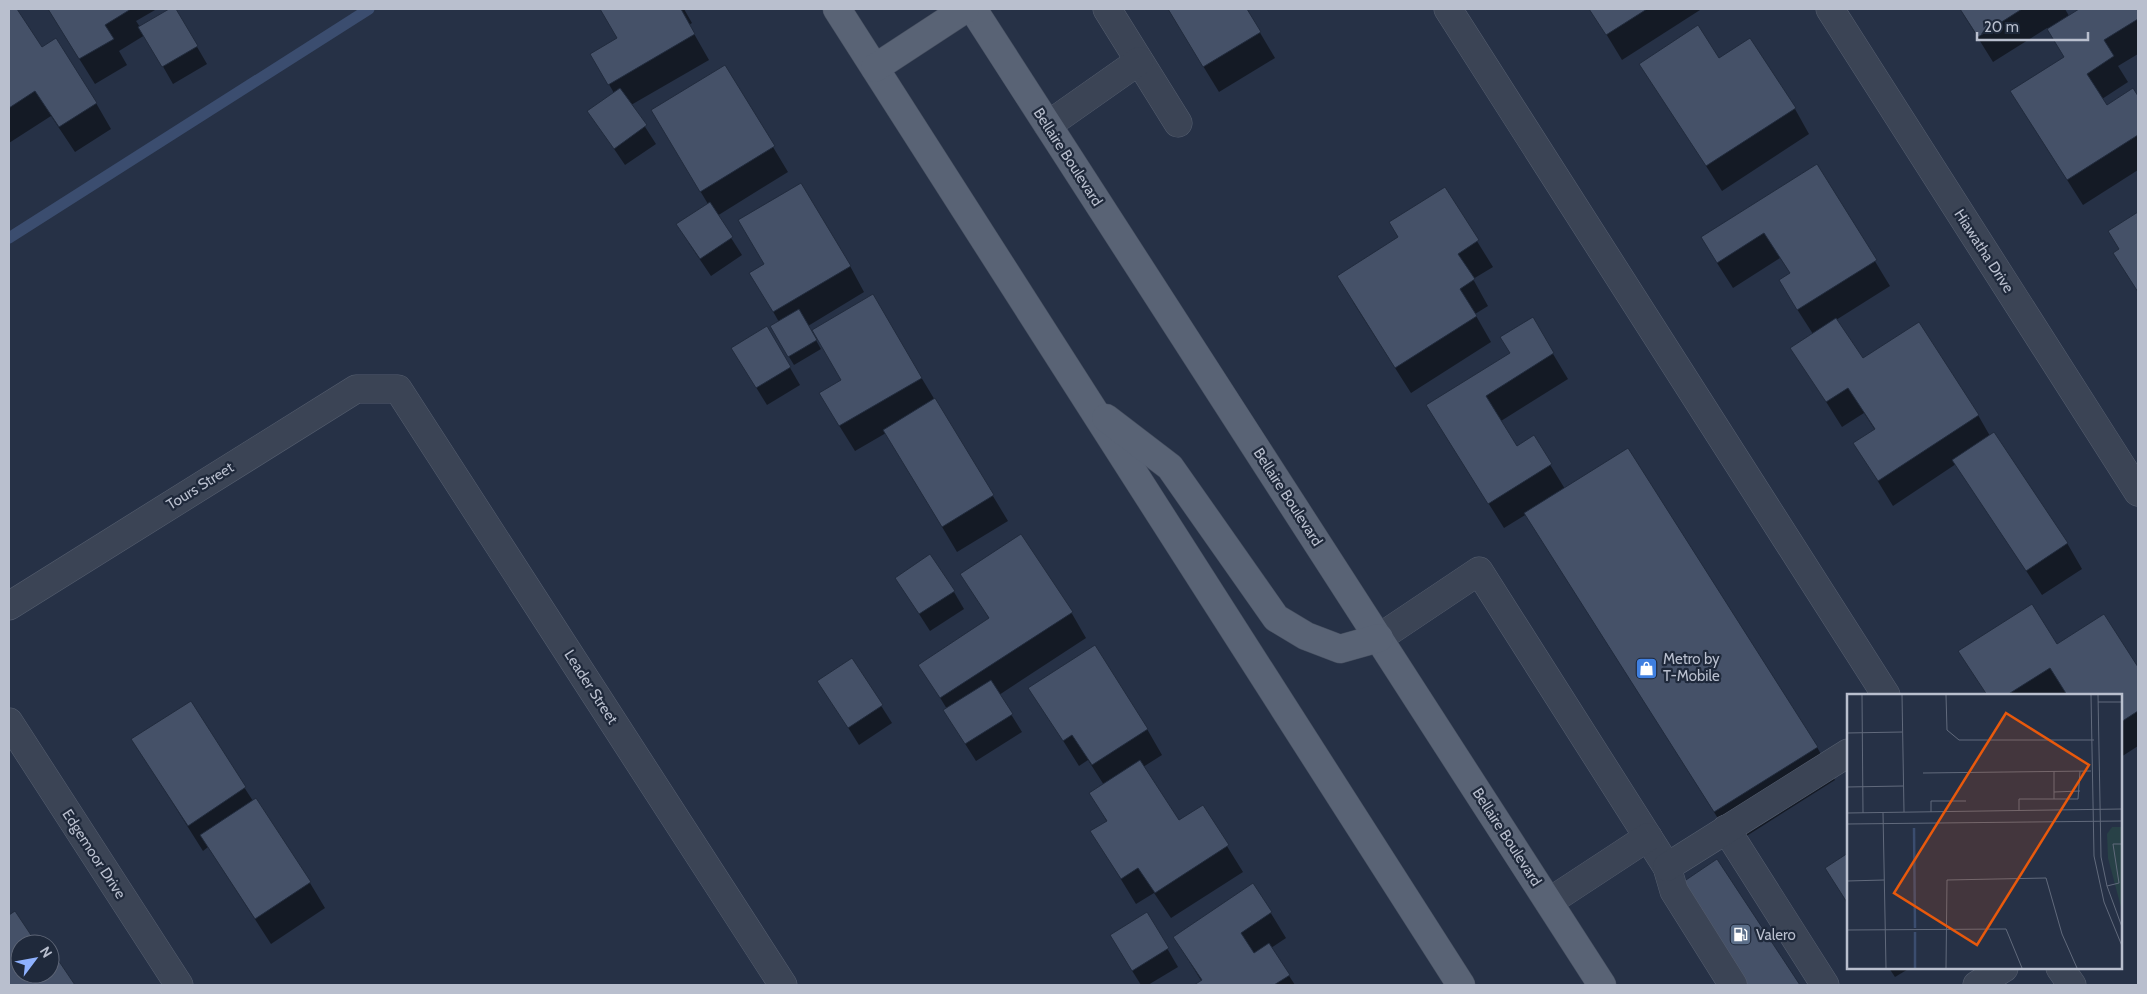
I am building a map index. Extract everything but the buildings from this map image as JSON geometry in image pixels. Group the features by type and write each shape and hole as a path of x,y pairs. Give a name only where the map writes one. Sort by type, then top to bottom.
{"main road":[{"path":"836,9 1461,985"},
{"path":"875,68 966,9"},
{"name":"Bellaire Boulevard","path":"973,9 1602,985"},
{"path":"1090,407 1170,467 1276,618 1306,636 1340,649 1379,638"}],"street":[{"path":"1107,9 1178,123"},
{"path":"1448,9 1885,694"},
{"name":"Hiawatha Drive","path":"1830,9 2138,492"},
{"path":"1048,125 1139,61"},
{"name":"Tours Street","path":"9,606 356,389 398,389"},
{"name":"Leader Street","path":"398,389 783,985"},
{"path":"1379,638 1479,571 1667,867 1674,891 1733,985"},
{"name":"Edgemoor Drive","path":"9,722 178,985"},
{"path":"1667,867 1847,754"},
{"path":"1726,829 1825,985"},
{"path":"1548,902 1648,837"},
{"path":"1977,985 2002,969"},
{"path":"2061,969 2072,985"}],"waterway":[{"path":"9,238 369,9"}],"place":[{"name":"Metro by T-Mobile","path":"1647,668"},
{"name":"Valero","path":"1740,935"}]}
